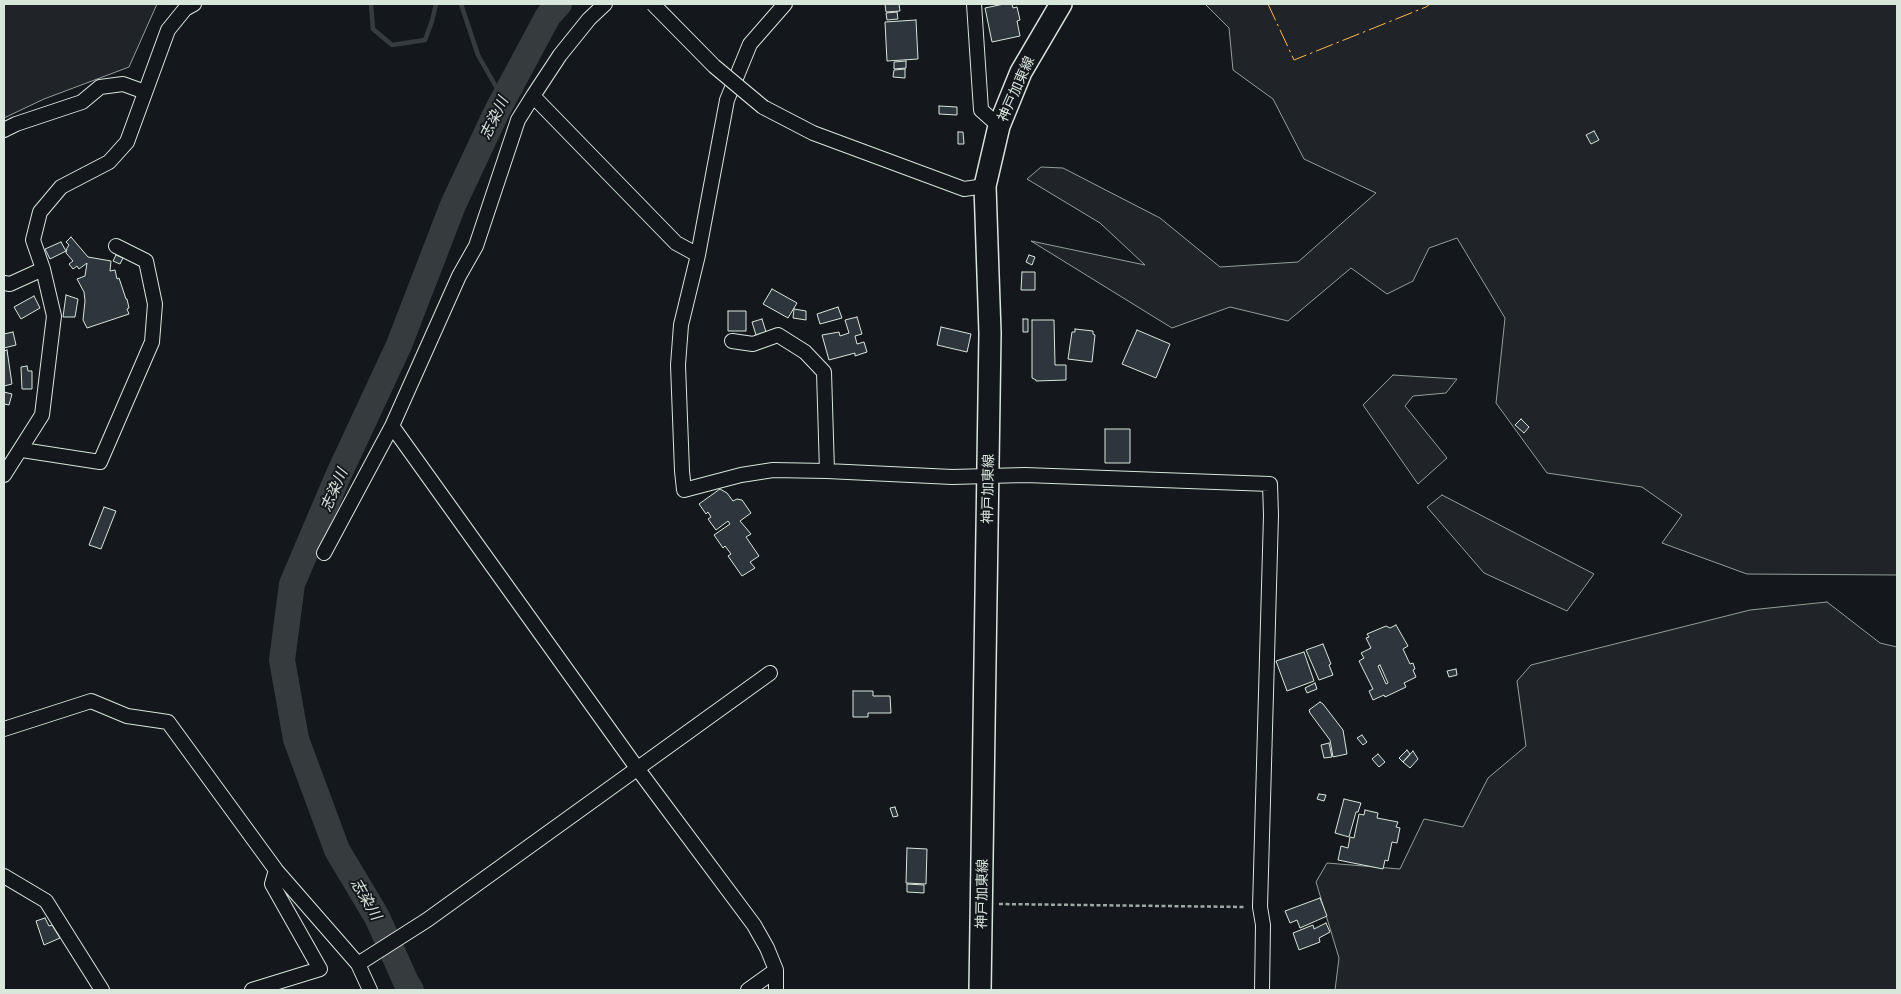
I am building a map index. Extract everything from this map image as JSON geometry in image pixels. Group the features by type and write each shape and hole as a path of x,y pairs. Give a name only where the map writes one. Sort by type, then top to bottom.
{"main road":[{"name":"神戸加東線","path":"980,990 990,333 985,186 999,126 1021,72 1061,4"}],"street":[{"path":"324,553 392,426 459,276 476,246 518,120 560,55 589,19 605,4"},
{"path":"653,4 714,66 762,107 813,133 964,189 985,186"},
{"path":"785,4 750,44 726,100 698,255 681,325 678,365 684,490 773,470 988,477 1025,475 1270,484 1271,515 1260,907 1263,925 1262,990"},
{"path":"974,4 981,110 999,126"},
{"path":"6,467 22,450 42,415 54,316 43,268 33,240 40,212 61,187 109,162 127,142 168,30 187,6"},
{"path":"4,130 16,124 82,102 100,87 123,84 146,92"},
{"path":"533,96 676,243 698,255"},
{"path":"22,450 100,462 152,342 155,304 146,261 116,246"},
{"path":"4,283 10,284 43,268"},
{"path":"732,341 753,344 778,334 805,352 824,372 827,471"},
{"path":"392,426 637,768 754,925 767,948 776,970 776,990"},
{"path":"358,964 427,920 770,673"},
{"path":"4,729 91,701 127,716 168,722 276,870 358,964 370,990"},
{"path":"252,990 320,969 272,884 276,870"},
{"path":"4,876 46,901 102,990"},
{"path":"748,990 776,970"}],"path":[{"path":"982,903 1260,907"}],"shaded area":[{"path":"4,4 157,4 129,67 44,99 4,118"},
{"path":"1205,4 1897,4 1897,575 1747,574 1662,543 1682,515 1642,487 1547,473 1496,403 1505,318 1457,238 1429,248 1413,281 1387,294 1351,268 1288,321 1230,307 1172,328 1031,241 1145,265 1100,223 1027,179 1041,167 1063,168 1160,218 1220,267 1298,262 1376,193 1304,159 1273,99 1233,70 1229,28"},
{"path":"1393,375 1457,379 1446,393 1413,396 1405,406 1447,458 1418,484 1363,405"},
{"path":"1442,495 1594,574 1567,611 1484,573 1427,507"},
{"path":"1827,602 1880,643 1897,647 1897,990 1335,990 1339,958 1316,882 1327,863 1400,869 1424,819 1463,827 1488,778 1526,746 1517,681 1531,665 1750,610"}],"building":[{"path":"885,4 899,4 900,11 886,12"},
{"path":"1012,4 1013,8 1017,7 1020,20 1017,21 1020,36 992,42 985,8"},
{"path":"897,12 898,19 887,20 886,13"},
{"path":"916,20 918,59 887,61 885,22"},
{"path":"906,61 906,68 894,69 894,62"},
{"path":"905,69 905,78 893,77 894,70"},
{"path":"939,106 957,107 957,115 939,114"},
{"path":"1594,131 1599,140 1591,144 1586,135"},
{"path":"958,132 963,132 964,144 958,144"},
{"path":"71,237 88,257 111,261 110,271 115,270 117,279 119,278 127,299 129,314 87,328 83,320 84,292 77,279 85,276 87,263 79,269 77,266 73,269 69,264 73,261 66,253 69,245 66,242"},
{"path":"61,242 66,251 50,259 45,249"},
{"path":"116,255 123,258 120,264 113,261"},
{"path":"1029,255 1035,257 1032,265 1026,262"},
{"path":"1022,272 1035,272 1035,290 1021,290"},
{"path":"772,289 797,303 788,318 763,304"},
{"path":"66,295 78,299 75,317 63,317"},
{"path":"34,296 40,308 21,319 14,307"},
{"path":"838,307 842,318 820,324 817,314"},
{"path":"794,309 806,311 806,320 793,318"},
{"path":"728,311 746,311 746,331 728,331"},
{"path":"857,317 862,334 855,336 857,344 864,342 867,352 829,360 822,335 839,332 840,336 849,333 845,320"},
{"path":"762,319 766,332 756,335 752,322"},
{"path":"1023,319 1028,319 1028,332 1023,332"},
{"path":"1032,320 1054,320 1055,365 1066,365 1066,380 1036,381 1032,378"},
{"path":"941,327 971,334 967,352 937,345"},
{"path":"1075,329 1093,331 1095,335 1092,362 1068,359 1072,332 1075,332"},
{"path":"1137,330 1170,344 1156,378 1122,364"},
{"path":"13,332 16,345 4,348 4,334"},
{"path":"7,350 12,384 4,386 4,351"},
{"path":"27,366 28,371 32,371 32,389 22,389 21,367"},
{"path":"4,392 12,394 9,405 4,404"},
{"path":"1521,419 1529,427 1524,433 1515,425"},
{"path":"1105,429 1130,429 1130,463 1105,463"},
{"path":"720,489 727,493 733,501 737,499 742,500 751,513 740,521 751,534 746,537 759,556 750,562 755,568 742,576 728,556 731,554 725,546 723,548 714,535 730,524 728,521 716,530 708,519 711,517 708,512 706,514 699,504"},
{"path":"104,507 116,511 101,549 89,545"},
{"path":"1396,625 1408,646 1403,649 1410,664 1413,663 1416,677 1404,683 1406,687 1385,697 1384,695 1373,700 1369,691 1373,689 1359,661 1364,658 1361,653 1371,648 1366,638 1369,637 1367,634 1386,626 1390,628","holes":["1380,665 1388,683 1386,684 1378,666"]},
{"path":"1323,644 1333,675 1319,680 1306,650"},
{"path":"1304,652 1314,681 1287,691 1276,661"},
{"path":"1456,669 1457,675 1449,677 1447,671"},
{"path":"1315,683 1317,689 1307,693 1305,688"},
{"path":"853,691 873,691 873,696 890,696 891,713 868,713 868,717 853,717"},
{"path":"1320,702 1343,730 1347,754 1333,757 1330,740 1310,713 1309,710"},
{"path":"1362,735 1367,742 1363,745 1357,738"},
{"path":"1329,743 1332,757 1324,758 1321,745"},
{"path":"1407,750 1410,754 1403,762 1399,758"},
{"path":"1413,751 1418,759 1410,768 1403,762"},
{"path":"1378,754 1385,762 1379,767 1372,759"},
{"path":"1319,794 1326,795 1324,801 1317,799"},
{"path":"1344,799 1361,803 1358,812 1356,812 1349,837 1335,833"},
{"path":"895,807 898,816 893,817 890,808"},
{"path":"1365,810 1378,813 1377,818 1398,822 1396,827 1400,828 1397,843 1392,842 1388,861 1385,860 1383,869 1338,860 1341,846 1348,848 1350,837 1354,838 1359,814 1364,815"},
{"path":"907,848 927,849 926,884 906,883"},
{"path":"907,884 924,885 924,893 907,892"},
{"path":"1320,898 1327,916 1300,928 1297,920 1290,923 1285,911"},
{"path":"45,918 49,926 52,925 60,938 44,945 36,921"},
{"path":"1326,923 1330,932 1319,938 1320,942 1299,950 1293,933 1313,925 1314,929"}],"waterway":[{"path":"371,4 373,29 392,45 425,40 436,4"},
{"path":"461,4 478,55 503,99"},
{"name":"志染川","path":"411,990 377,917 337,850 296,739 282,660 292,584 338,476 399,345 453,205 497,111 548,16 559,4"}],"power":[{"path":"1268,4 1294,60 1430,4"}]}
